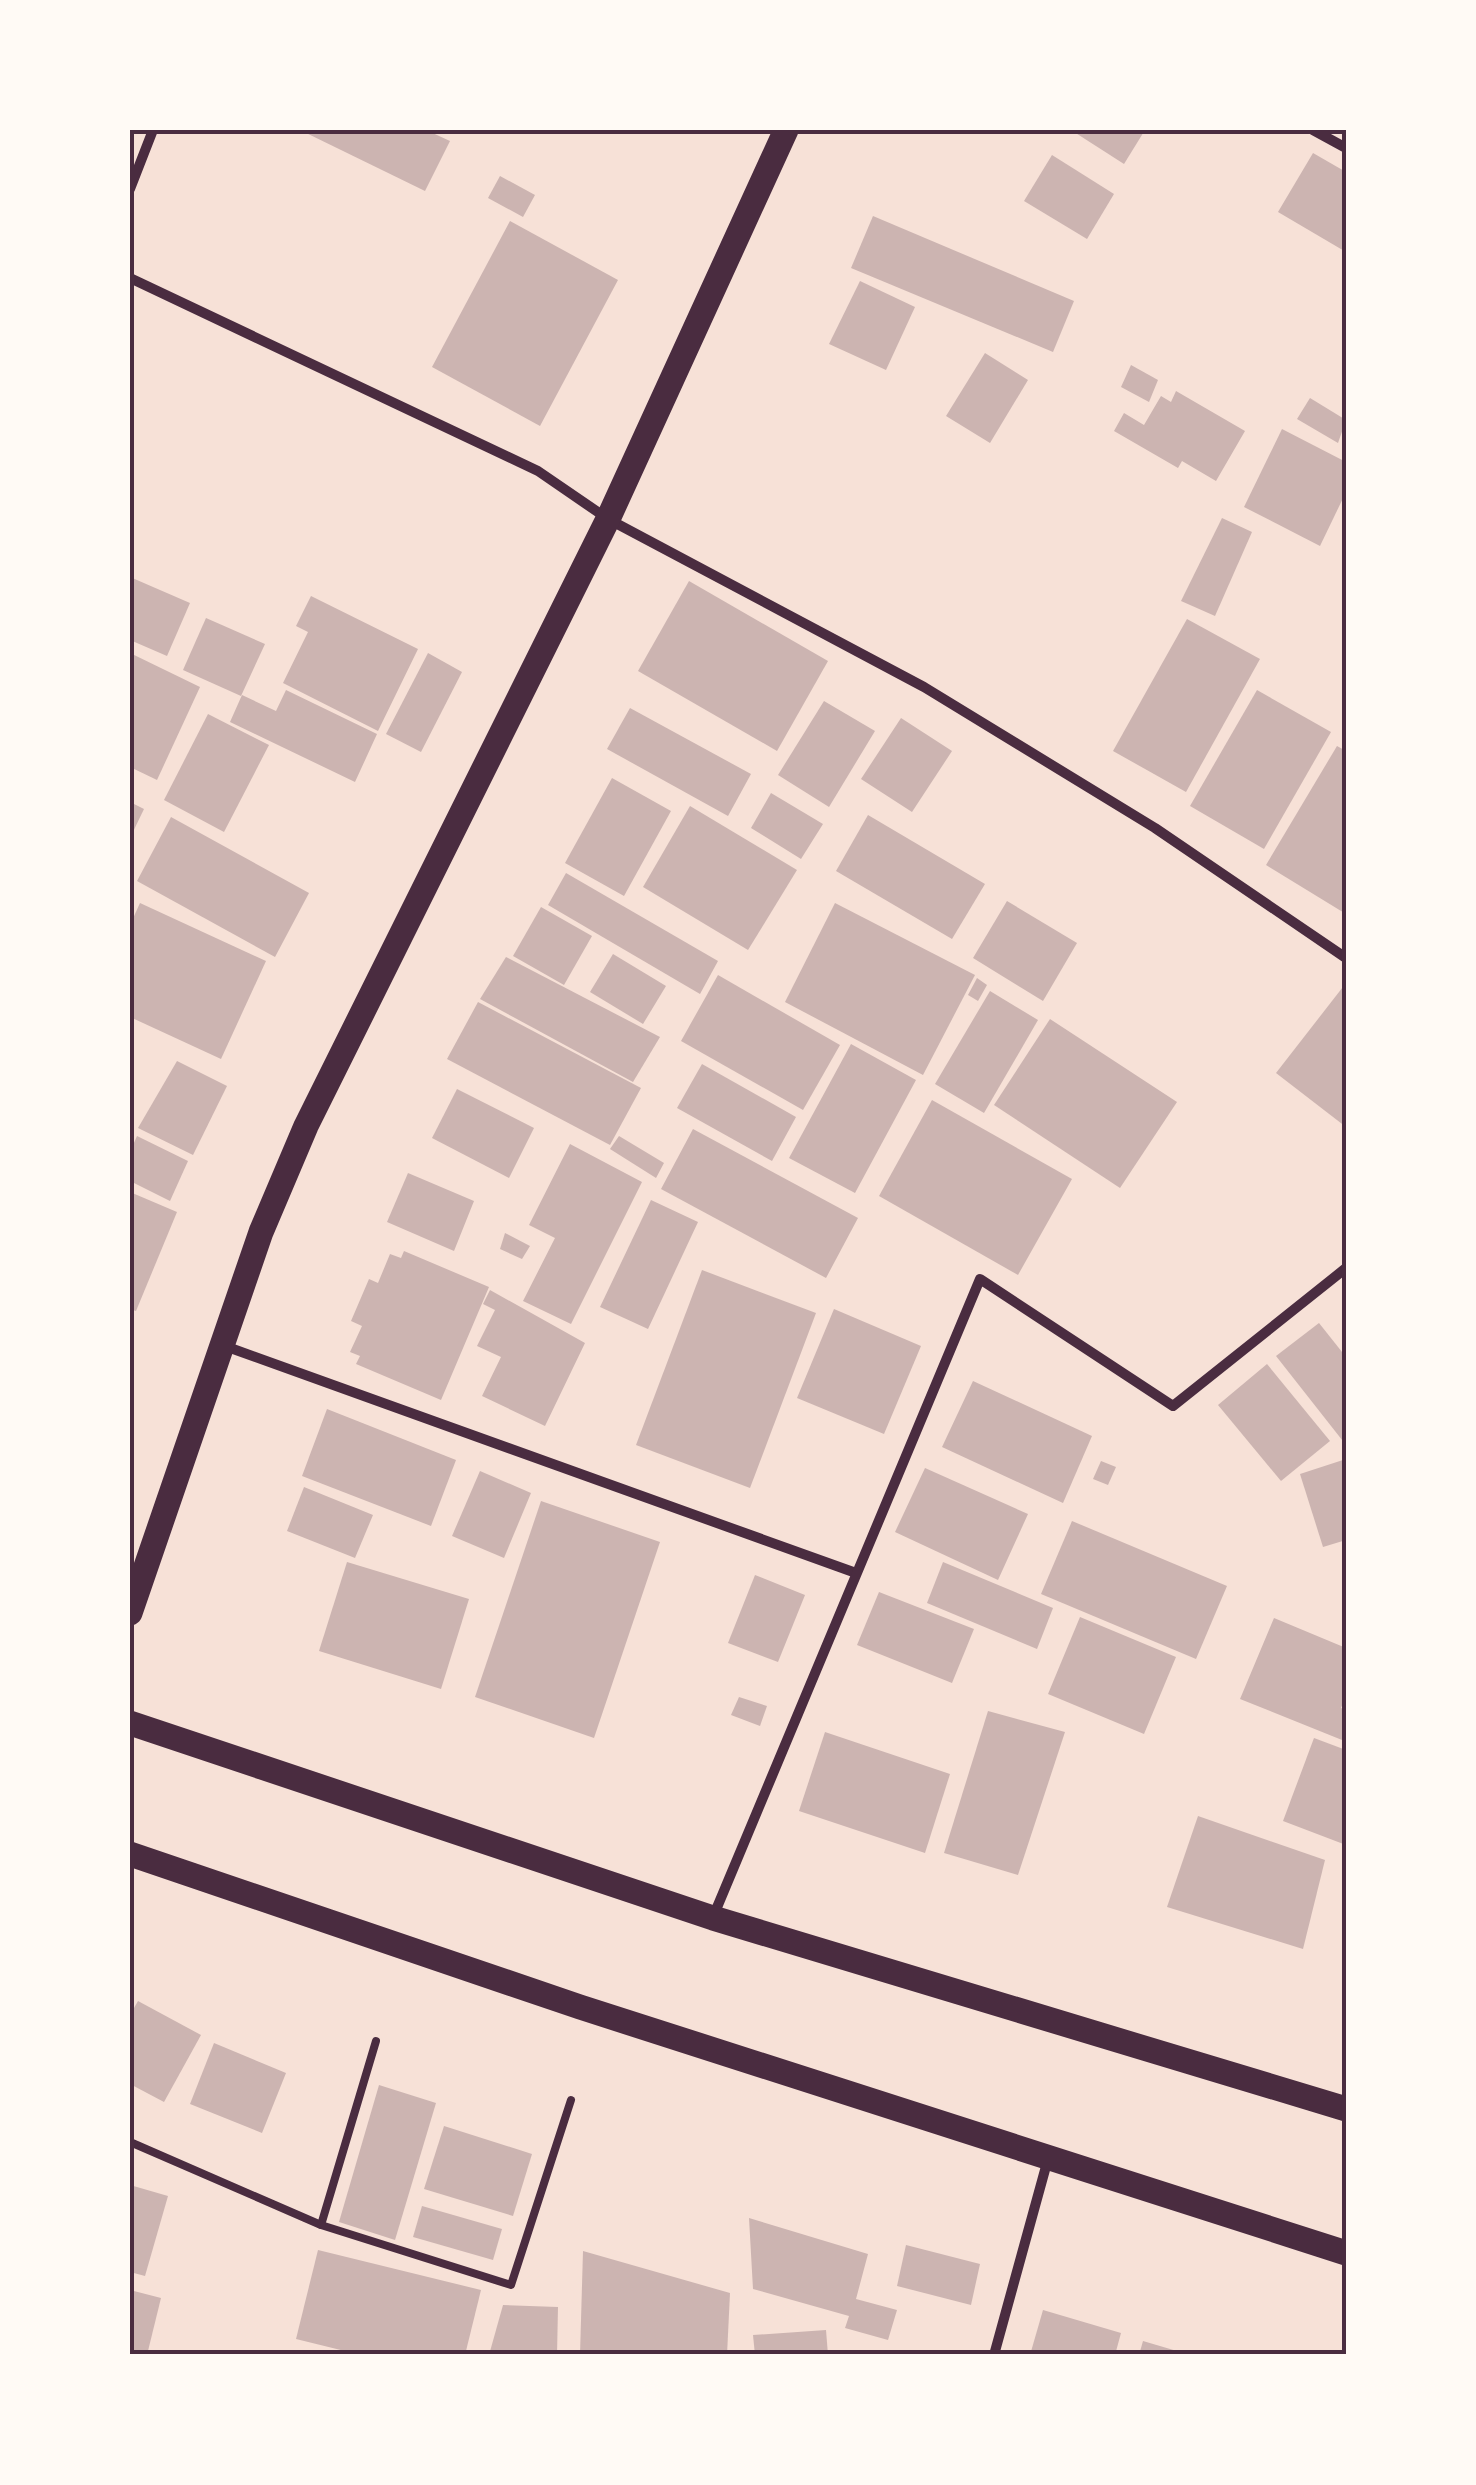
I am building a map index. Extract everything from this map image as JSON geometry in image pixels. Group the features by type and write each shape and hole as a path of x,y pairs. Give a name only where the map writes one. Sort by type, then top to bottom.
{"main road":[{"path":"130,1613 261,1232 351,1029 608,519 786,130"},
{"path":"130,1723 713,1918 1346,2109"},
{"path":"130,1854 580,2008 1346,2254"}],"street":[{"path":"130,189 153,130"},
{"path":"1313,130 1346,148"},
{"path":"130,278 538,471 608,519 924,687 1154,828 1346,958"},
{"path":"713,1918 980,1279 1173,1406 1346,1268"},
{"path":"222,1345 856,1573"},
{"path":"994,2355 1048,2158"}],"lane":[{"path":"321,2225 376,2041"},
{"path":"130,2142 321,2225 511,2286 571,2100"}],"building":[{"path":"300,130 426,130 450,141 425,191"},
{"path":"1071,130 1145,130 1124,164"},
{"path":"1313,153 1346,172 1346,252 1278,212"},
{"path":"1052,155 1114,194 1087,239 1024,201"},
{"path":"500,176 535,195 523,217 488,198"},
{"path":"873,216 1074,301 1053,352 851,268"},
{"path":"510,221 618,280 540,426 432,367"},
{"path":"860,281 915,307 886,370 829,344"},
{"path":"985,353 1028,380 990,443 946,416"},
{"path":"1131,365 1158,380 1149,402 1121,387"},
{"path":"1176,391 1245,431 1216,481 1182,461 1178,468 1114,431 1124,413 1144,425 1161,396 1171,402"},
{"path":"1310,398 1346,420 1338,443 1297,419"},
{"path":"1282,429 1346,462 1346,492 1320,546 1244,507"},
{"path":"1222,518 1252,532 1215,616 1181,601"},
{"path":"130,577 190,603 167,656 130,640"},
{"path":"689,581 828,661 777,751 638,671"},
{"path":"311,596 418,649 378,731 283,683 308,632 296,626"},
{"path":"206,618 265,644 241,696 183,670"},
{"path":"1187,619 1260,659 1186,792 1113,751"},
{"path":"130,653 200,687 157,780 130,767"},
{"path":"428,653 462,672 421,752 386,734"},
{"path":"286,690 377,734 355,782 230,722 242,695 276,711"},
{"path":"1257,690 1331,732 1264,849 1190,806"},
{"path":"824,701 875,731 829,807 778,775"},
{"path":"630,708 751,774 728,816 607,749"},
{"path":"208,714 269,745 224,832 164,800"},
{"path":"901,718 952,751 912,812 861,779"},
{"path":"1337,746 1346,751 1346,914 1266,865"},
{"path":"612,778 671,811 624,896 565,863"},
{"path":"771,793 823,824 801,859 751,828"},
{"path":"130,802 144,809 130,838"},
{"path":"690,806 797,870 748,950 643,887"},
{"path":"868,815 985,884 952,939 836,871"},
{"path":"171,817 309,893 275,957 137,881"},
{"path":"566,873 718,961 700,994 548,905"},
{"path":"1007,901 1077,943 1043,1001 973,958"},
{"path":"140,903 266,961 221,1059 130,1017 130,925"},
{"path":"835,903 975,975 923,1075 785,1002"},
{"path":"541,907 592,936 564,985 513,956"},
{"path":"613,954 666,986 643,1024 590,992"},
{"path":"506,957 660,1037 633,1082 480,999"},
{"path":"718,975 840,1045 803,1110 681,1041"},
{"path":"977,978 987,985 978,1001 968,995"},
{"path":"1346,983 1346,1127 1276,1073"},
{"path":"990,991 1038,1020 984,1113 935,1084"},
{"path":"478,1002 641,1088 610,1145 447,1059"},
{"path":"1050,1019 1177,1102 1120,1188 994,1105"},
{"path":"851,1044 916,1080 855,1193 789,1158"},
{"path":"177,1061 227,1086 193,1155 138,1128"},
{"path":"702,1064 796,1117 772,1161 677,1108"},
{"path":"457,1089 534,1128 509,1178 432,1138"},
{"path":"932,1100 1072,1179 1018,1275 879,1196"},
{"path":"693,1129 858,1218 826,1278 661,1189"},
{"path":"137,1136 188,1161 170,1201 130,1181 130,1152"},
{"path":"619,1136 664,1163 656,1178 610,1149"},
{"path":"570,1144 642,1182 571,1324 523,1301 555,1238 529,1225"},
{"path":"408,1173 474,1201 454,1251 387,1222"},
{"path":"130,1192 177,1212 136,1311 130,1309"},
{"path":"651,1200 698,1222 648,1329 600,1307"},
{"path":"505,1233 530,1246 522,1259 500,1249"},
{"path":"404,1251 489,1287 441,1400 356,1364 360,1356 350,1352 362,1326 351,1321 369,1279 378,1283 390,1254 401,1258"},
{"path":"702,1270 816,1313 750,1488 636,1445"},
{"path":"490,1290 585,1343 545,1426 482,1396 501,1357 477,1346 495,1310 483,1304"},
{"path":"834,1309 921,1346 884,1434 797,1398"},
{"path":"1319,1323 1346,1357 1346,1445 1276,1356"},
{"path":"1267,1364 1330,1441 1281,1481 1218,1405"},
{"path":"973,1381 1092,1436 1063,1503 942,1447"},
{"path":"327,1409 456,1460 431,1526 302,1476"},
{"path":"1346,1459 1346,1540 1323,1547 1300,1474"},
{"path":"1101,1461 1116,1467 1108,1485 1093,1479"},
{"path":"925,1468 1028,1514 998,1580 895,1532"},
{"path":"480,1471 531,1493 504,1558 452,1536"},
{"path":"304,1487 373,1515 355,1558 287,1531"},
{"path":"541,1501 660,1542 594,1738 475,1697"},
{"path":"1072,1521 1227,1586 1196,1659 1041,1594"},
{"path":"347,1562 469,1599 441,1689 319,1651"},
{"path":"943,1562 1053,1608 1037,1649 927,1603"},
{"path":"755,1575 805,1595 778,1662 728,1643"},
{"path":"879,1592 974,1629 952,1683 857,1645"},
{"path":"1080,1617 1176,1657 1144,1734 1048,1694"},
{"path":"1274,1618 1346,1648 1346,1696 1341,1708 1346,1710 1346,1730 1342,1740 1240,1699"},
{"path":"739,1697 767,1706 760,1726 731,1715"},
{"path":"988,1711 1065,1732 1018,1875 944,1853"},
{"path":"825,1732 950,1774 925,1853 799,1811"},
{"path":"1314,1738 1346,1750 1346,1845 1283,1821"},
{"path":"1198,1816 1325,1860 1303,1949 1167,1907"},
{"path":"138,2001 201,2035 164,2102 130,2084 130,2015"},
{"path":"214,2043 286,2073 262,2133 190,2104"},
{"path":"379,2085 436,2103 395,2240 339,2222"},
{"path":"444,2126 532,2154 513,2216 424,2189"},
{"path":"130,2185 168,2196 145,2276 130,2272"},
{"path":"422,2206 502,2229 493,2260 413,2237"},
{"path":"749,2218 868,2254 856,2299 897,2310 888,2340 845,2328 849,2316 753,2289"},
{"path":"906,2245 980,2264 971,2305 897,2286"},
{"path":"318,2250 481,2290 465,2355 361,2355 296,2339"},
{"path":"583,2251 730,2293 727,2355 580,2355"},
{"path":"130,2290 161,2298 147,2355 130,2355"},
{"path":"503,2305 558,2307 557,2355 489,2355"},
{"path":"1043,2310 1121,2333 1115,2355 1030,2355"},
{"path":"826,2330 828,2355 755,2355 753,2335"},
{"path":"1143,2341 1187,2354 1187,2355 1139,2355"}]}
